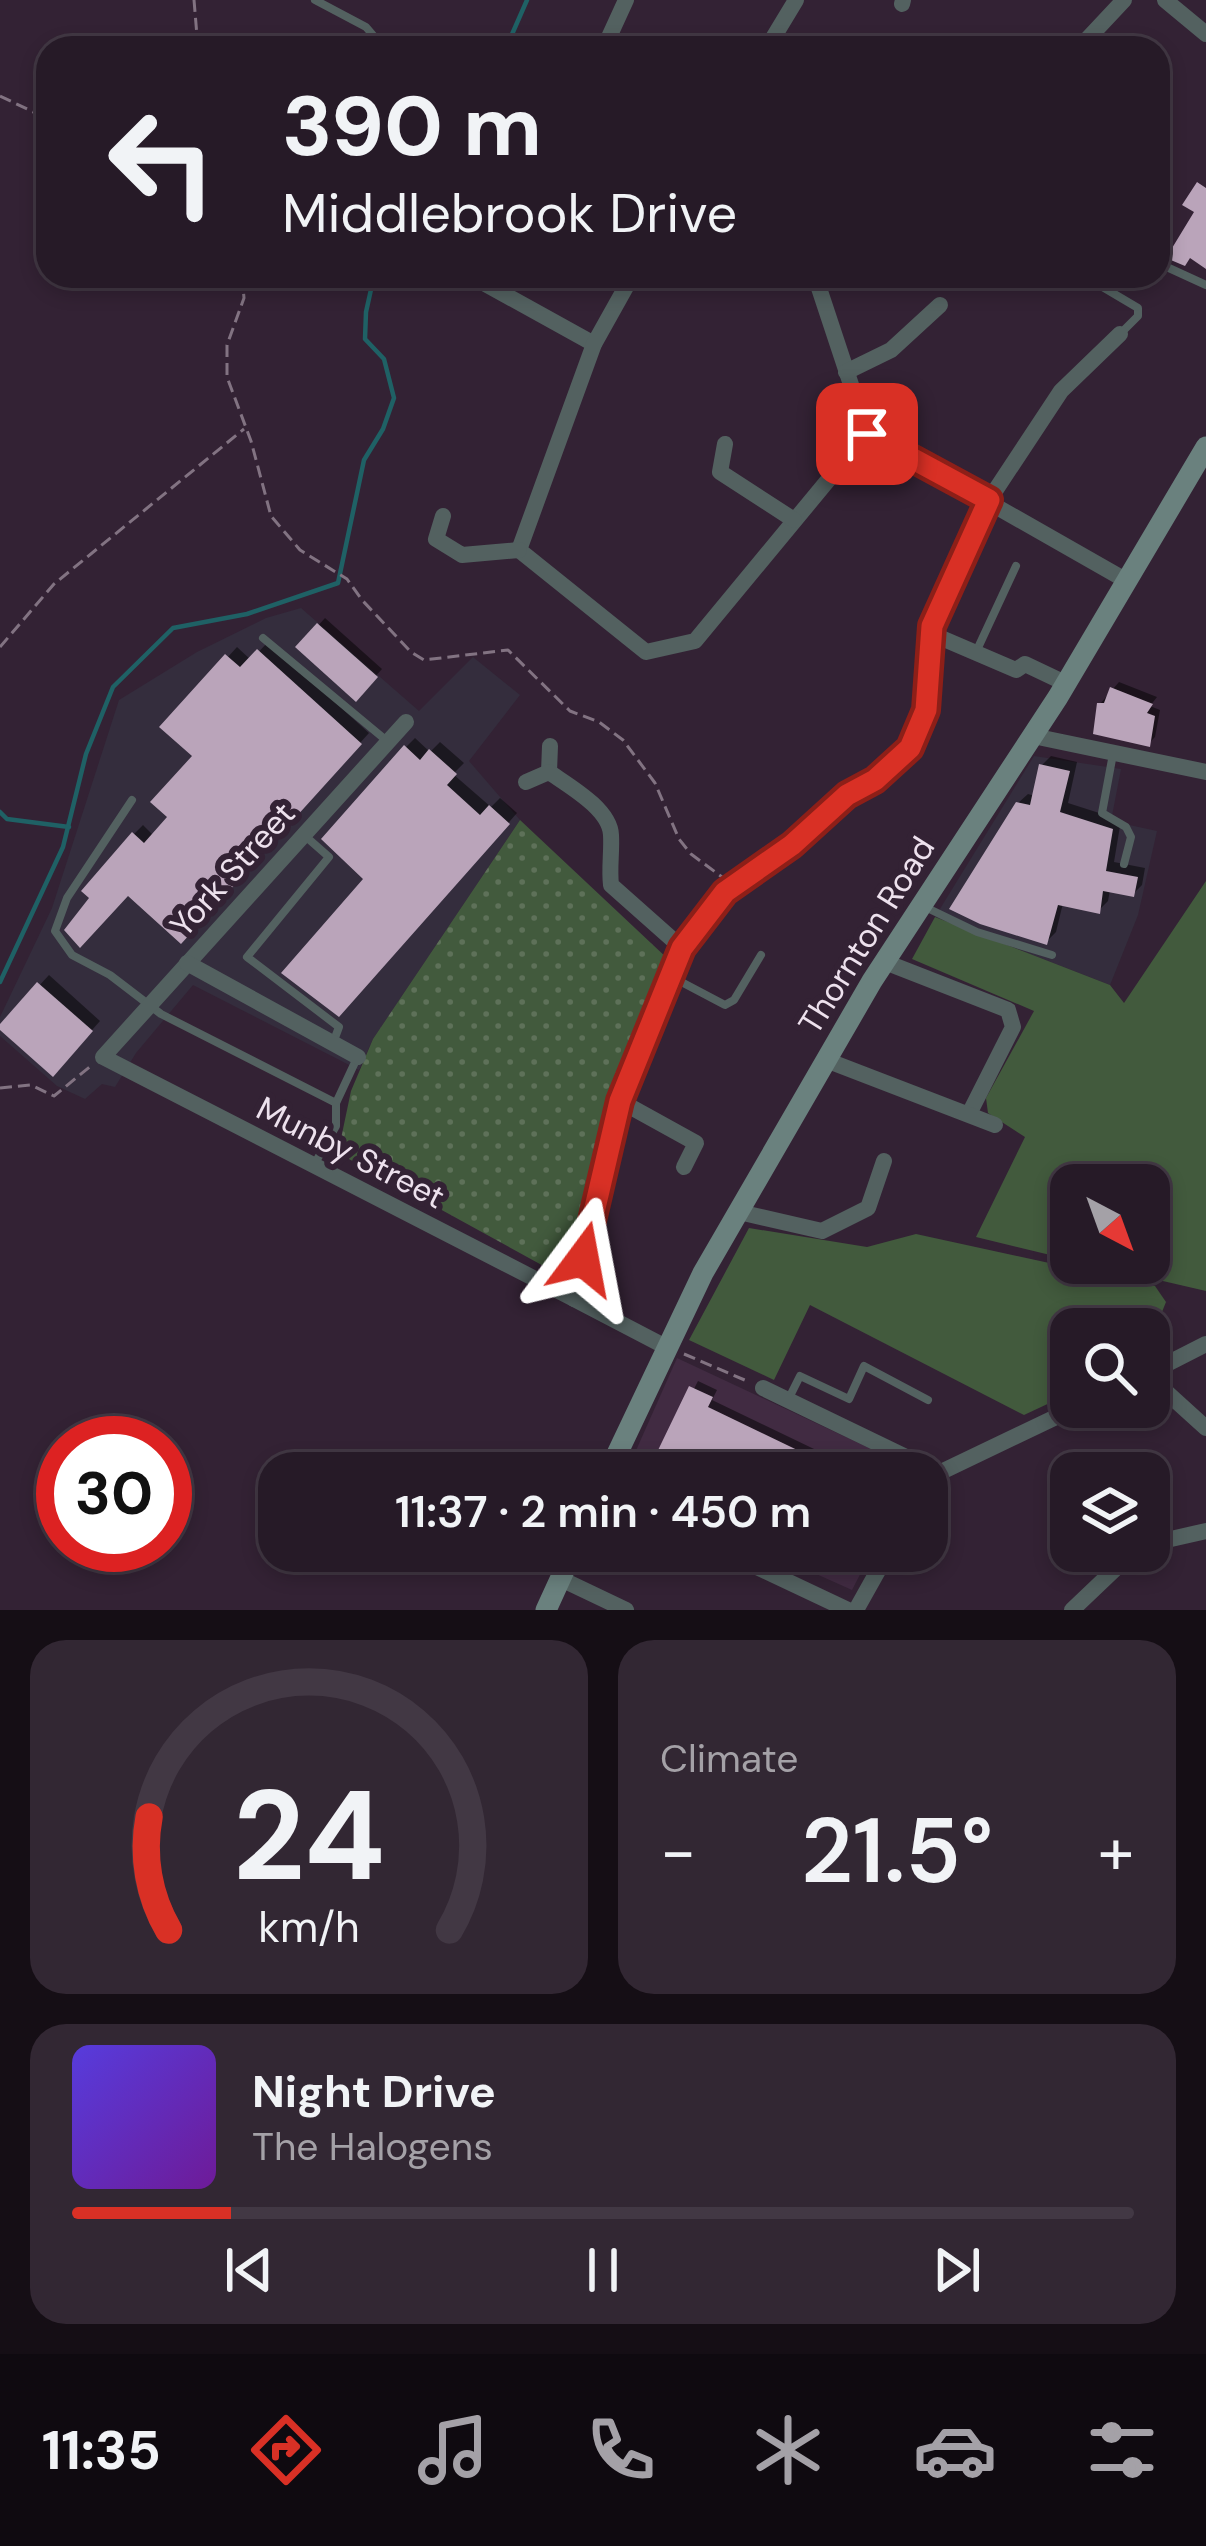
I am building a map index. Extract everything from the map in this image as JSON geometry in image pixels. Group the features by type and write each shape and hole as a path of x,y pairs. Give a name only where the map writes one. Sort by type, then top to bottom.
{"main road":[{"name":"Thornton Road","path":"618,1452 666,1347 826,1060 1033,736 1206,447"},
{"path":"546,1610 564,1572"}],"street":[{"path":"610,36 626,0"},
{"path":"774,36 796,0"},
{"path":"1090,36 1124,0"},
{"path":"1165,0 1206,34"},
{"path":"493,288 594,344"},
{"path":"519,550 594,344 625,288"},
{"path":"819,288 867,434 1127,581"},
{"path":"846,372 891,350 940,305"},
{"path":"574,1299 620,1101 682,948 732,887 792,845 847,795 875,780 910,748 926,710 932,634 989,500 1060,391 1120,334"},
{"path":"443,516 436,539 462,555 519,550 646,652 695,641 867,434"},
{"path":"725,444 720,472 794,520"},
{"path":"932,634 1016,670 1025,664 1065,683"},
{"name":"York Street","path":"103,1057 406,722"},
{"path":"1033,736 1206,772"},
{"path":"549,772 550,746"},
{"path":"549,772 603,815 612,831 611,885 682,948"},
{"path":"526,782 549,772"},
{"path":"885,962 1008,1010 1013,1027 969,1114"},
{"path":"187,963 358,1057"},
{"name":"Munby Street","path":"103,1057 666,1347"},
{"path":"826,1060 995,1125"},
{"path":"620,1101 696,1143 684,1167"},
{"path":"739,1212 822,1231 868,1208 884,1160"},
{"path":"1170,1362 1206,1344"},
{"path":"763,1388 883,1452"},
{"path":"1170,1395 1206,1428"},
{"path":"948,1472 1050,1420"},
{"path":"1170,1539 1206,1531"},
{"path":"769,1572 852,1610 876,1572"},
{"path":"1072,1610 1112,1572"},
{"path":"561,1579 626,1610"}],"lane":[{"path":"315,0 366,27 374,36"},
{"path":"1170,269 1206,286"},
{"path":"1104,288 1138,308 1138,316 1120,334"},
{"path":"976,653 1016,566"},
{"path":"263,638 388,742"},
{"path":"1114,753 1102,813 1126,827 1131,837 1124,864"},
{"path":"132,800 83,870 55,931 72,955 110,975 148,1005 336,1103"},
{"path":"303,834 329,857 247,957 340,1027 333,1043"},
{"path":"922,905 976,932 1052,955"},
{"path":"669,976 725,1005 734,1000 761,955"},
{"path":"314,1166 336,1126 336,1103 358,1057"},
{"path":"788,1400 800,1376 849,1399 864,1366 928,1400"}],"path":[{"path":"194,0 196,36"},
{"path":"0,96 36,113"},
{"path":"243,288 227,345 227,377 271,516 300,550 347,579 394,634 424,660 508,650 570,711 599,722 623,740 655,783 679,839 732,887"},
{"path":"0,647 54,584 246,427"},
{"path":"0,1088 32,1085 54,1096 103,1057"},
{"path":"666,1347 763,1388"}],"shaded area":[{"path":"301,608 419,711 473,657 520,695 469,761 520,820 373,1039 359,1070 193,985 136,1053 115,1087 102,1084 85,1099 57,1086 0,1036 0,1017 52,908 119,700 197,652 266,618"},
{"path":"1034,756 1121,769 1111,821 1157,831 1138,915 1110,985 935,917"},
{"path":"677,1358 878,1452 635,1452"},
{"path":"812,1572 861,1572 852,1590"}],"green space":[{"path":"520,820 669,960 616,1089 569,1280 338,1153 351,1091 373,1039"},
{"path":"1206,881 1206,1291 1170,1283 1170,1164 1050,1164 1050,1255 976,1237 1025,1137 988,1113 986,1098 1034,1011 912,959 935,917 1110,985 1124,1003"},
{"path":"749,1228 867,1247 916,1234 1050,1263 1050,1284 1146,1284 1155,1286 1166,1302 1164,1308 1050,1308 1050,1403 1024,1415 810,1305 774,1380 689,1340"}],"building":[{"path":"1197,182 1206,188 1206,269 1190,258 1185,266 1170,260 1170,251 1194,212 1182,205"},
{"path":"317,623 378,677 356,702 295,647"},
{"path":"257,649 362,744 181,944 128,896 80,948 64,930 89,898 81,891 132,832 144,843 167,817 150,802 192,756 159,727 225,654 240,667"},
{"path":"1110,687 1153,704 1147,713 1155,716 1150,747 1093,734 1097,703 1104,703"},
{"path":"404,745 420,760 429,749 457,774 447,785 480,815 489,805 510,824 339,1017 281,973 363,879 321,839"},
{"path":"1039,764 1070,771 1060,812 1113,829 1106,871 1138,877 1134,897 1103,891 1100,914 1058,905 1047,945 949,909 1016,802 1030,805"},
{"path":"37,982 93,1031 53,1077 0,1030 0,1024"},
{"path":"689,1386 713,1397 708,1407 801,1452 657,1452"}],"waterway":[{"path":"511,36 527,0"},
{"path":"0,982 63,847 86,754 113,687 173,628 247,614 338,583 364,460 383,429 394,398 384,359 365,339 371,288"},
{"path":"0,812 7,819 69,827"}],"route":[{"path":"583,1259 620,1101 682,948 725,892 792,845 847,795 875,780 910,748 926,710 932,626 989,500 867,434"}]}
